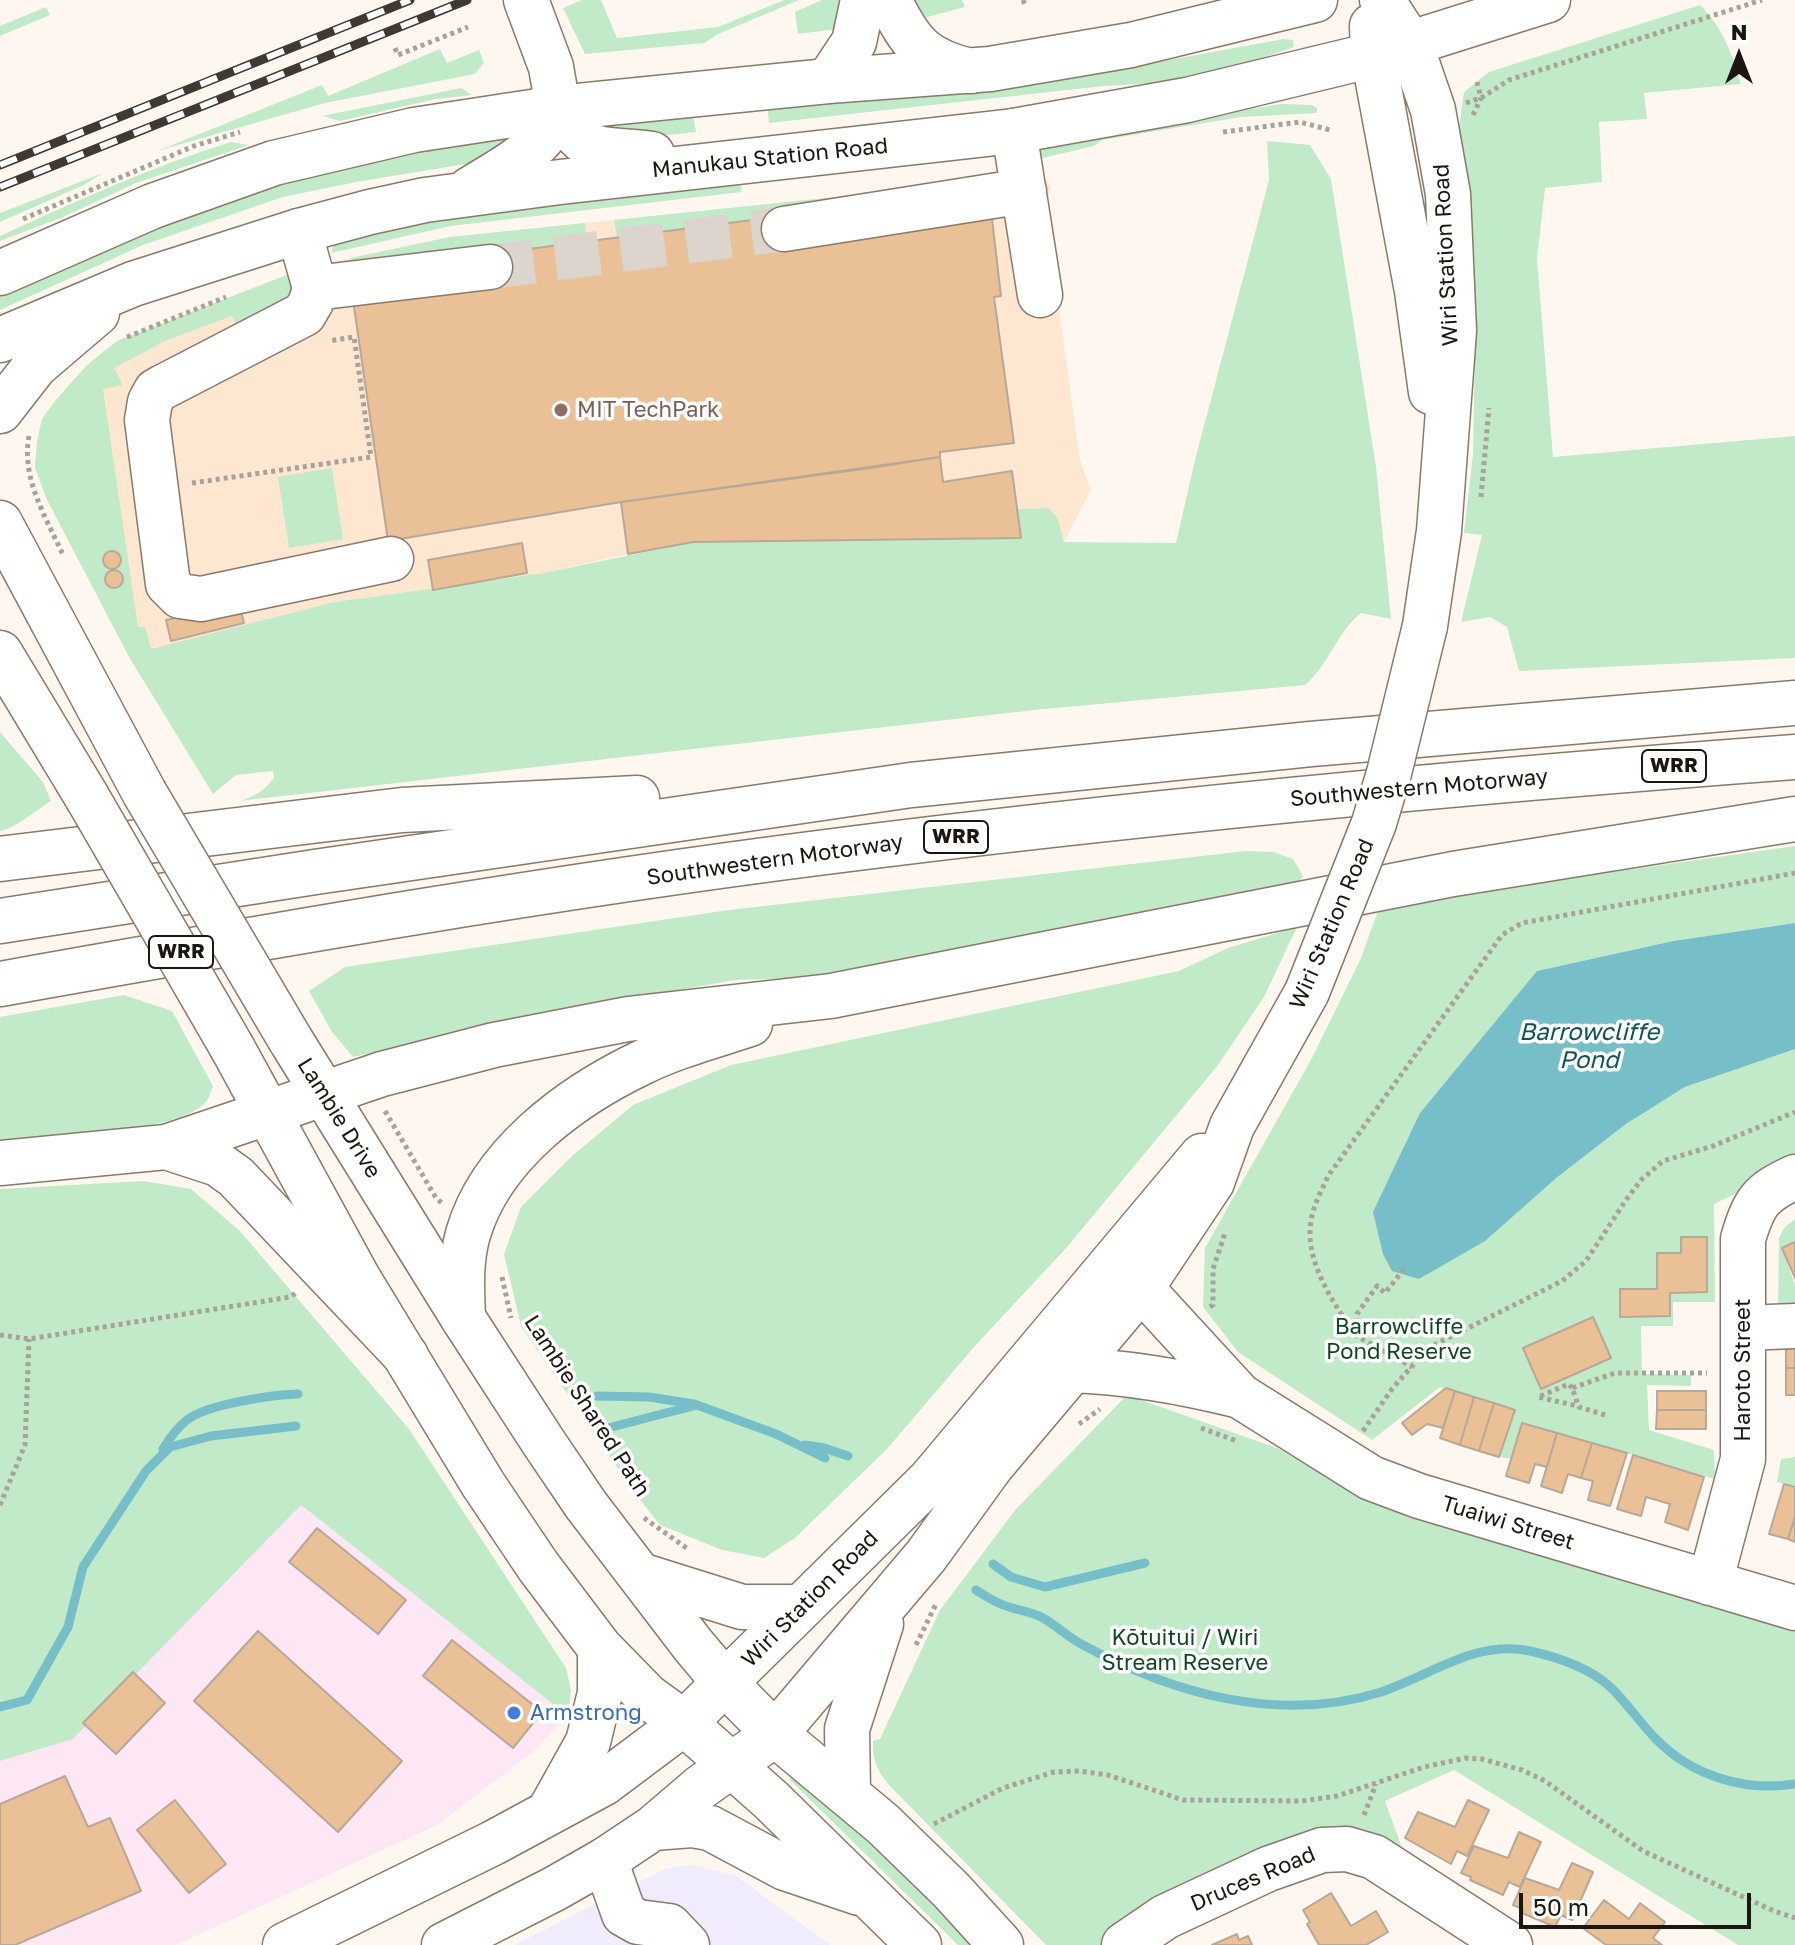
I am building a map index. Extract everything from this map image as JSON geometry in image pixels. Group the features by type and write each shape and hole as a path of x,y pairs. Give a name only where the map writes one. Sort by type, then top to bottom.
{"main road":[{"path":"828,81 852,48 863,0"},
{"path":"889,0 915,45 943,62 971,71"},
{"path":"0,273 153,206 274,163 414,130 558,108 828,81 971,71 1131,45 1315,0"},
{"name":"Wiri Station Road","path":"1372,0 1392,49"},
{"name":"Wiri Station Road","path":"444,1945 605,1860 653,1828 732,1764 775,1734 926,1556 992,1465 1071,1370 1192,1167 1232,1126 1307,992 1340,914 1389,773 1425,626 1439,531 1442,474 1417,291 1392,49 1382,0"},
{"name":"Manukau Station Road","path":"0,340 133,284 299,231 370,212 462,195 1014,131 1187,100 1392,49 1548,0"},
{"path":"528,5 551,67 558,108 572,133 584,143 720,164"},
{"path":"462,195 540,142 551,129 558,108"},
{"path":"1014,131 1040,295"},
{"path":"784,229 1024,191"},
{"path":"299,231 315,288 304,314 156,391 147,412 168,584 180,596 190,599 247,591 391,559"},
{"path":"315,288 490,267"},
{"path":"0,411 35,366 133,284"},
{"name":"Lambie Drive","path":"0,523 144,792 290,1039 463,1318 586,1505 725,1683 775,1734"},
{"path":"0,653 269,1111 358,1278 483,1484 538,1566 600,1648 647,1696 732,1764 919,1945"},
{"path":"0,921 911,785 1311,744 1795,703"},
{"name":"Southwestern Motorway","path":"0,984 422,911 839,850 1164,812 1553,775 1795,757"},
{"path":"0,859 402,810 911,785"},
{"path":"0,1163 166,1147 382,1074 494,1045 628,1019 831,996 1453,874 1795,819"},
{"path":"463,1318 461,1271 468,1234 484,1195 515,1153 551,1121 592,1090 642,1062 831,996"},
{"path":"166,1147 218,1164 236,1177 406,1356"},
{"name":"Haroto Street","path":"1710,1583 1743,1459 1743,1239 1751,1210 1767,1190 1795,1177"},
{"name":"Wiri Station Road","path":"285,1945 479,1850 604,1783 684,1723 930,1480 1129,1274"},
{"name":"Tuaiwi Street","path":"1129,1274 1240,1396 1371,1478 1795,1608"},
{"path":"1744,1328 1795,1326"},
{"name":"Tuaiwi Street","path":"1071,1370 1114,1371 1240,1396"},
{"path":"640,1575 742,1607 801,1607"},
{"path":"848,1792 847,1729 890,1599"},
{"path":"549,1812 588,1742 600,1693 600,1648"},
{"path":"775,1734 848,1792 951,1890 1001,1945"},
{"path":"653,1828 692,1825 710,1828 785,1868 869,1896"},
{"name":"Druces Road","path":"1124,1945 1165,1917 1268,1869 1322,1850 1347,1849 1374,1857 1510,1945"},
{"path":"605,1860 624,1914 638,1922 669,1926 687,1945"}],"path":[{"path":"1023,0 1026,7"},
{"path":"1477,82 1481,98 1509,80 1762,0"},
{"path":"396,52 468,27"},
{"path":"120,341 165,319 231,295"},
{"path":"156,487 371,457 354,337 327,341"},
{"path":"1412,1367 1355,1335 1325,1289 1315,1262 1312,1214 1328,1176 1502,935 1522,923 1795,873"},
{"path":"378,1098 436,1198"},
{"path":"1358,1437 1428,1348 1562,1281 1586,1261 1634,1190 1663,1161 1713,1146 1795,1112"},
{"path":"1178,1330 1213,1305 1213,1269 1232,1220"},
{"name":"Lambie Shared Path","path":"501,1266 506,1307 511,1320"},
{"path":"1355,1335 1357,1314 1377,1286 1385,1293 1404,1269"},
{"path":"0,1335 29,1339 290,1297 304,1288"},
{"path":"0,1505 25,1445 29,1339"},
{"path":"1572,1388 1615,1373 1720,1374"},
{"path":"1579,1407 1569,1384 1538,1397 1605,1415"},
{"path":"1078,1425 1091,1413 1105,1408"},
{"path":"1196,1426 1237,1441"},
{"name":"Lambie Shared Path","path":"639,1514 697,1554"},
{"path":"910,1657 938,1600"},
{"path":"900,1841 1003,1788 1054,1772 1108,1775 1183,1800 1302,1801 1337,1796 1424,1767 1466,1758 1482,1759 1522,1770 1545,1781 1643,1851 1795,1918"}],"shaded area":[{"name":"MIT TechPark","path":"1042,172 1051,188 1045,208 1080,460 1091,490 1064,542 1058,519 1048,508 1018,509 1021,538 628,554 544,573 334,602 151,650 46,498 35,467 42,419 87,365 117,341 292,273 450,237 883,192"},
{"path":"301,1505 568,1716 533,1752 437,1825 176,1945 0,1945 0,1761 73,1739"},
{"path":"690,1865 735,1875 830,1945 514,1945 665,1869"}],"green space":[{"path":"582,0 601,0 617,38 718,27 784,0 799,0 716,35 705,43 585,54 563,8"},
{"path":"822,0 839,0 844,10 845,28 798,34 795,12"},
{"path":"916,0 962,0 965,7 916,20 912,9"},
{"path":"1700,5 1726,42 1741,84 1644,93 1647,119 1599,122 1602,182 1545,188 1537,259 1553,457 1795,436 1795,658 1519,671 1507,627 1490,617 1461,622 1482,535 1464,533 1473,454 1475,347 1459,128 1464,92 1489,72"},
{"path":"46,7 50,15 0,36 0,26"},
{"path":"1284,39 1293,40 1294,47 1233,68 1174,82 1104,86 769,123 767,103 958,94 1026,86"},
{"path":"440,49 447,63 479,50 484,63 475,74 325,103 157,151 322,85 328,96"},
{"path":"461,88 472,95 436,99 340,121 322,116"},
{"path":"1281,104 1312,105 1317,108 1317,113 1241,117 1102,140 1094,146 1038,159 1044,143"},
{"path":"692,108 696,132 630,139 601,133 598,124"},
{"path":"523,133 490,160 283,197 143,245 0,310 0,296 77,256 274,181 361,160"},
{"path":"1267,141 1310,145 1331,179 1376,467 1391,619 1361,613 1305,685 1034,710 239,801 266,787 274,778 273,771 236,775 213,794 129,657 46,498 35,467 42,419 87,365 117,341 292,273 296,284 287,300 240,331 232,316 165,341 114,368 123,385 103,389 138,627 145,627 151,649 334,602 544,573 693,542 1021,538 1017,509 1049,508 1058,519 1064,542 1176,543 1269,180"},
{"path":"231,142 249,145 136,183 63,217 0,241 0,236 85,197"},
{"path":"103,173 84,185 0,222 0,213"},
{"path":"742,181 741,192 451,226 331,253 334,244 427,218"},
{"path":"883,192 783,216 617,239 614,220"},
{"path":"585,223 587,242 353,273 351,258 450,237"},
{"path":"332,468 343,539 289,548 278,477"},
{"path":"0,732 43,782 51,801 19,823 0,831"},
{"name":"Barrowcliffe Pond Reserve","path":"1795,846 1795,923 1673,941 1537,971 1555,1179 1626,1124 1685,1087 1795,1049 1795,1165 1714,1204 1715,1302 1673,1302 1673,1326 1641,1326 1642,1374 1691,1375 1691,1386 1647,1385 1649,1430 1714,1450 1715,1479 1523,1423 1512,1459 1499,1457 1514,1410 1440,1387 1372,1440 1238,1352 1203,1307 1205,1248 1312,1058 1361,958 1380,905","holes":["1681,1237 1707,1237 1707,1292 1670,1293 1670,1316 1620,1317 1657,1289 1657,1254 1681,1253","1593,1317 1611,1358 1541,1388"]},
{"path":"1246,851 1273,852 1293,859 1303,876 1293,891 834,977 735,980 566,1010 353,1057 332,1032 309,991 345,967 729,910"},
{"path":"1297,927 1264,997 1218,1065 1068,1246 974,1347 887,1449 795,1538 764,1558 722,1550 660,1525 633,1491 521,1326 504,1254 521,1207 572,1156 633,1105 731,1065 1179,971 1228,948"},
{"path":"124,995 172,1011 213,1086 205,1103 190,1113 139,1127 0,1140 0,1017"},
{"path":"144,1181 191,1189 240,1231 409,1429 566,1668 571,1690 568,1716 301,1505 73,1739 0,1761 0,1189"},
{"path":"1795,1219 1795,1242 1782,1248 1795,1285 1795,1310 1778,1311 1779,1238 1784,1228"},
{"name":"Kōtuitui / Wiri Stream Reserve","path":"1127,1395 1277,1448 1347,1488 1795,1623 1795,1945 1738,1945 1454,1770 1385,1801 1402,1848 1367,1842 1167,1899 1101,1945 1046,1945 888,1784 876,1764 873,1741 880,1739 940,1610 1016,1509"},
{"path":"1795,1457 1795,1487 1777,1482 1781,1459"},
{"path":"798,1771 976,1945 958,1945 790,1780 791,1774"}],"water":[{"name":"Barrowcliffe Pond","path":"1795,923 1795,1049 1685,1087 1626,1124 1555,1179 1485,1241 1419,1279 1392,1271 1383,1254 1373,1212 1420,1113 1537,971 1673,941"}],"building":[{"name":"MIT TechPark","path":"991,210 1001,296 994,297 1014,443 940,452 940,457 621,502 388,541 353,300 490,254 783,216"},
{"path":"940,457 943,482 1012,471 1021,538 693,542 628,554 621,502"},
{"path":"522,543 527,573 433,590 428,560"},
{"path":"112,551 121,560 112,569 103,560"},
{"path":"114,570 123,579 114,588 105,579"},
{"path":"239,603 244,623 171,641 166,620"},
{"path":"1681,1237 1707,1237 1707,1292 1670,1293 1670,1316 1620,1317 1620,1289 1657,1289 1657,1253 1681,1253"},
{"path":"1795,1242 1795,1278 1782,1248"},
{"path":"1593,1317 1611,1358 1541,1389 1523,1348"},
{"path":"1795,1340 1795,1368 1786,1368 1786,1341"},
{"path":"1786,1368 1795,1368 1795,1395 1786,1395"},
{"path":"1446,1388 1455,1391 1443,1428 1427,1424 1412,1435 1402,1423"},
{"path":"1455,1391 1474,1397 1460,1445 1440,1438"},
{"path":"1657,1391 1706,1391 1706,1410 1657,1410"},
{"path":"1474,1397 1494,1403 1479,1451 1460,1445"},
{"path":"1494,1403 1515,1410 1499,1457 1479,1451"},
{"path":"1657,1410 1706,1410 1706,1429 1656,1429"},
{"path":"1522,1423 1557,1433 1547,1467 1535,1464 1529,1483 1506,1476"},
{"path":"1557,1433 1592,1443 1581,1478 1568,1474 1562,1493 1541,1486"},
{"path":"1592,1443 1627,1453 1610,1506 1588,1500 1593,1481 1581,1478"},
{"path":"1633,1455 1704,1477 1688,1530 1665,1522 1670,1504 1646,1497 1641,1516 1617,1509"},
{"path":"1784,1484 1795,1487 1795,1517 1788,1539 1769,1534"},
{"path":"1795,1517 1795,1542 1788,1539"},
{"path":"317,1528 406,1600 378,1634 289,1562"},
{"path":"258,1631 402,1761 338,1832 194,1701"},
{"path":"452,1640 542,1712 513,1748 423,1676"},
{"path":"133,1672 165,1703 116,1754 83,1723"},
{"path":"65,1776 88,1827 110,1818 141,1891 15,1945 0,1945 0,1804"},
{"path":"175,1800 226,1864 189,1893 137,1830"},
{"path":"1468,1800 1489,1810 1467,1856 1457,1851 1451,1864 1405,1838 1418,1812 1455,1827"},
{"path":"1519,1832 1541,1842 1520,1887 1509,1882 1503,1895 1461,1873 1474,1846 1508,1858"},
{"path":"1572,1863 1593,1872 1572,1920 1561,1915 1555,1927 1522,1913 1523,1909 1513,1905 1525,1878 1559,1890"},
{"path":"1331,1893 1351,1926 1376,1911 1388,1932 1366,1945 1319,1945 1303,1910"},
{"path":"1604,1900 1629,1919 1640,1903 1665,1922 1653,1938 1662,1945 1606,1945 1583,1928"},
{"path":"1237,1934 1239,1940 1248,1936 1252,1945 1212,1945"}],"waterway":[{"path":"163,1449 180,1426 196,1414 240,1401 298,1394"},
{"path":"597,1396 649,1397 694,1404"},
{"path":"604,1429 697,1405 776,1434 825,1458"},
{"path":"0,1707 27,1700 68,1627 83,1567 146,1471 170,1447 211,1436 296,1426"},
{"path":"805,1445 848,1456"},
{"path":"993,1564 1011,1577 1045,1587 1145,1563"},
{"path":"976,1590 1000,1604 1043,1618 1083,1645 1153,1678 1228,1699 1266,1704 1304,1705 1343,1701 1381,1692 1472,1654 1510,1649 1530,1651 1551,1656 1600,1679 1670,1752 1703,1772 1757,1786 1795,1784"}],"tunnel":[{"path":"490,267 784,229"}],"railway":[{"path":"0,165 410,0"},
{"path":"0,187 467,0"}],"place":[{"name":"MIT TechPark","path":"561,410"},
{"name":"Armstrong","path":"514,1713"}]}
